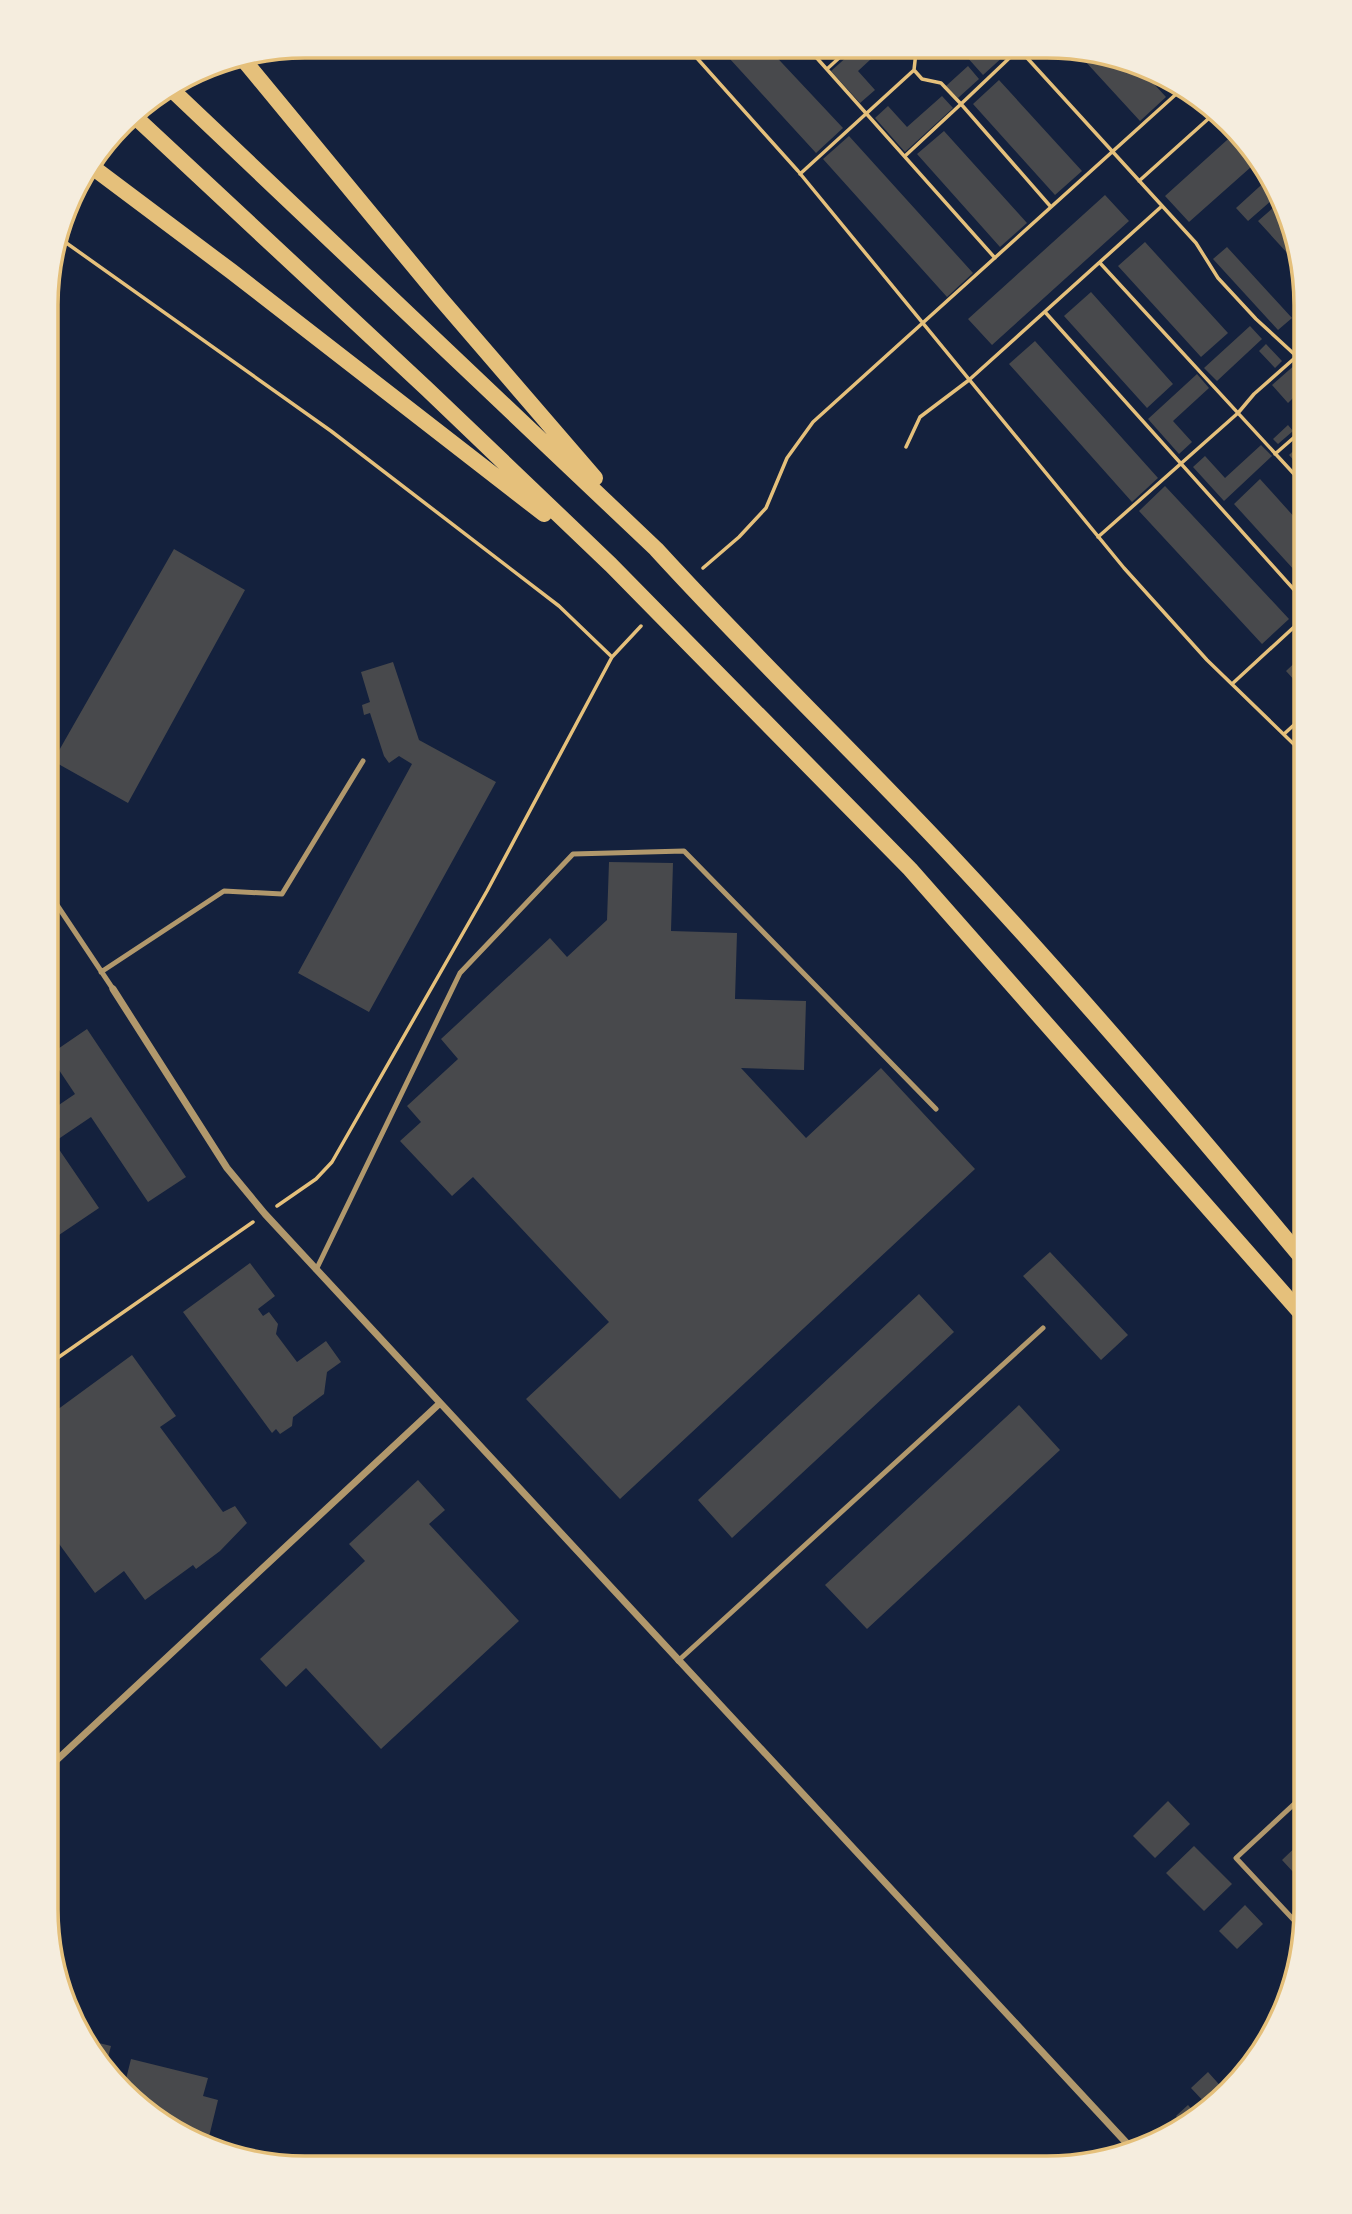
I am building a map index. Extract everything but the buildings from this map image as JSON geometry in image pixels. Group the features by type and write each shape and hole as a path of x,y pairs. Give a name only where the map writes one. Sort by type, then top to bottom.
{"main road":[{"path":"248,65 440,298 656,549 730,630 945,849 1152,1077 1294,1249"},
{"path":"176,94 656,549"},
{"path":"140,121 611,565 910,869 1294,1305"},
{"path":"97,171 611,565"}],"street":[{"path":"113,989 227,1168 265,1214 1126,2143"},
{"path":"58,1758 439,1404"}],"lane":[{"path":"101,972 224,891 282,894 363,761"},
{"path":"316,1270 460,973 573,854 684,851 936,1110"},
{"path":"58,907 113,989"},
{"path":"678,1661 1043,1328"},
{"path":"1294,1804 1236,1858 1294,1920"}],"path":[{"path":"697,58 800,174 1133,579 1232,684 1294,744"},
{"path":"817,58 995,258"},
{"path":"827,69 839,58"},
{"path":"800,174 914,69 915,58"},
{"path":"905,156 1009,58"},
{"path":"1029,58 1196,243 1218,278 1256,319 1294,353"},
{"path":"914,69 922,79 941,83 1051,207"},
{"path":"704,568 739,537 765,508 787,458 803,433 1176,94"},
{"path":"1139,181 1209,118"},
{"path":"906,447 920,417 969,380 1163,206"},
{"path":"66,242 331,431 559,606 612,657"},
{"path":"1100,263 1294,474"},
{"path":"1045,312 1294,590"},
{"path":"1098,537 1238,413 1254,394 1294,359"},
{"path":"1275,453 1294,437"},
{"path":"58,1358 316,1179 332,1162 487,891 612,657 641,626"},
{"path":"1232,684 1294,627"},
{"path":"1284,734 1294,725"}]}
